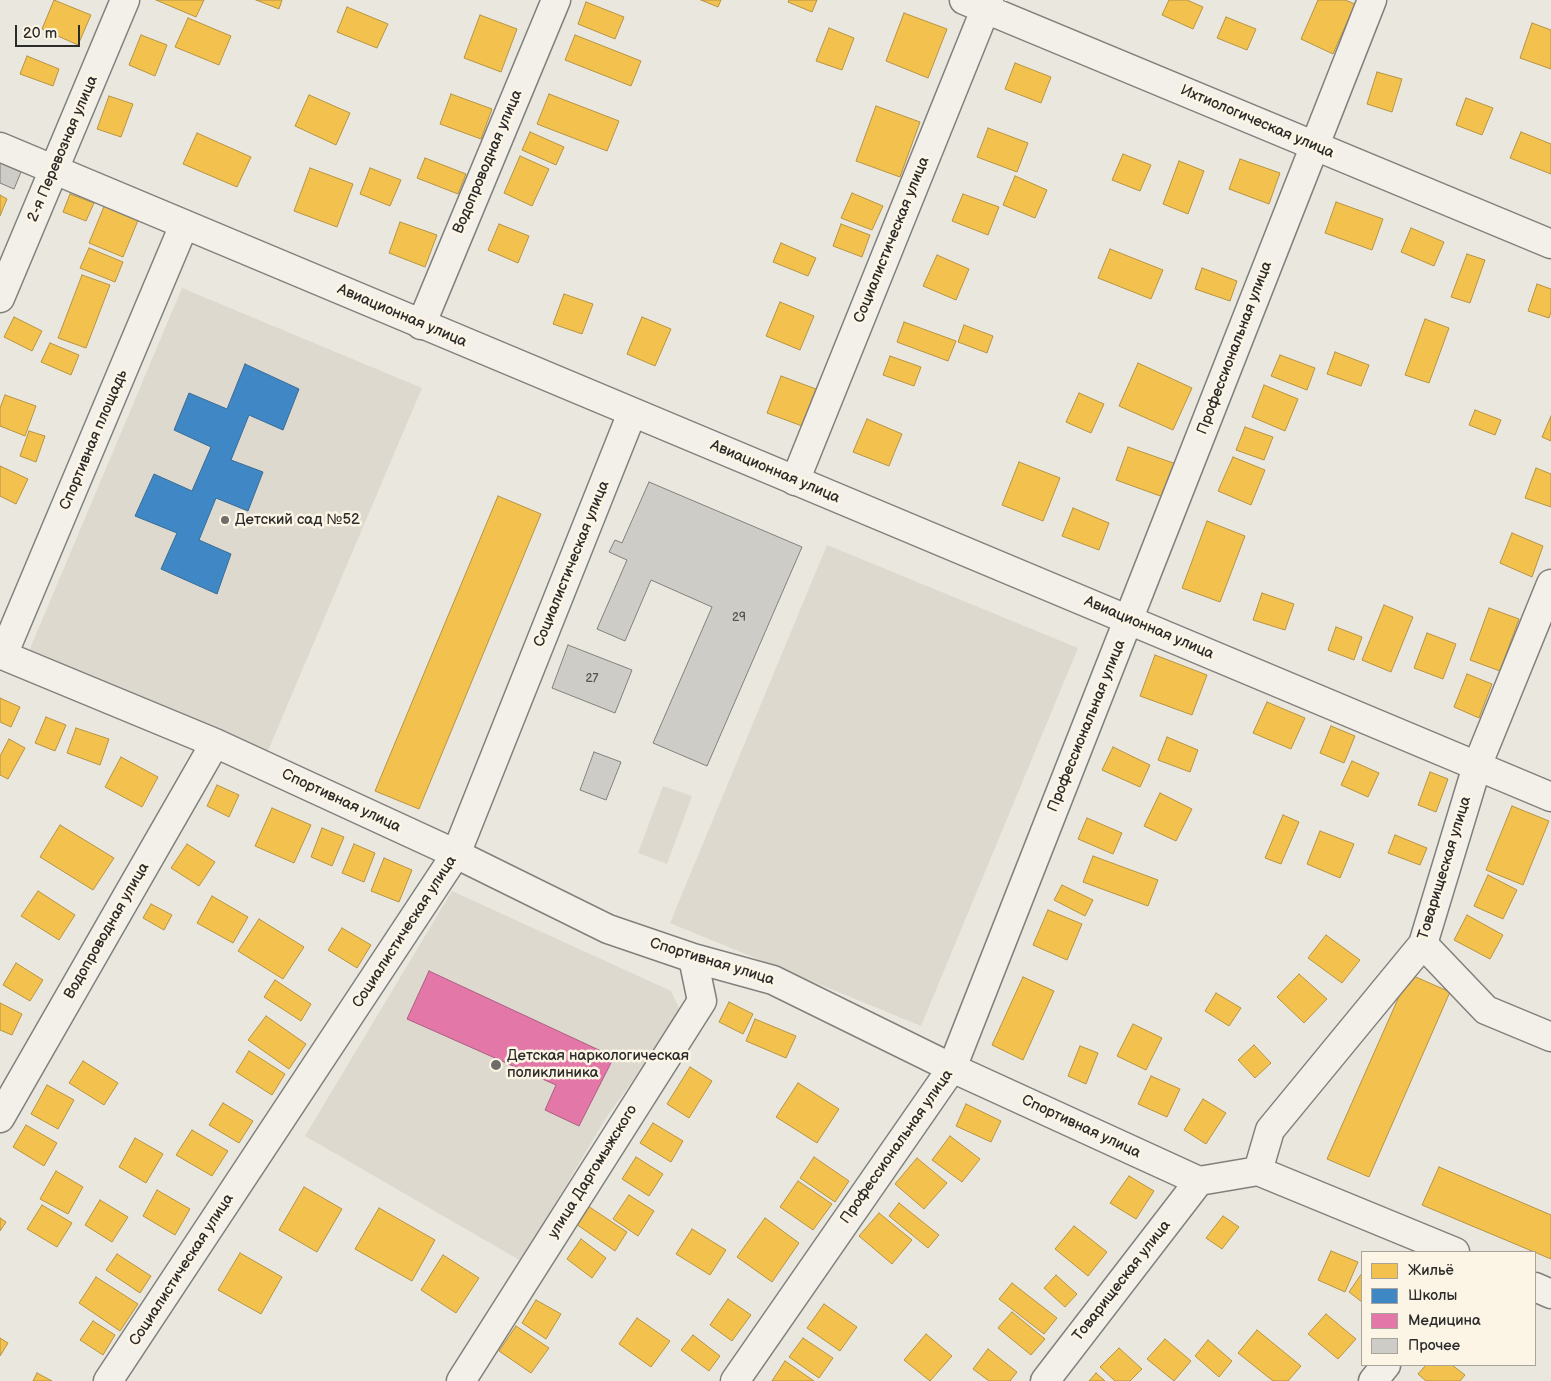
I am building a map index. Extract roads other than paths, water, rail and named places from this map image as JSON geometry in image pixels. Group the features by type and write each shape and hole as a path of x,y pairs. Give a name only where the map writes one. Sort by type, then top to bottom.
{"street":[{"name":"2-я Перевозная улица","path":"0,298 125,0"},
{"name":"Водопроводная улица","path":"421,325 556,0"},
{"name":"Профессиональная улица","path":"735,1381 952,1068 1372,0"},
{"name":"Ихтиологическая улица","path":"979,3 1314,146 1551,244"},
{"name":"Социалистическая улица","path":"795,481 979,3"},
{"name":"Авиационная улица","path":"0,147 1551,797"},
{"name":"Спортивная площадь","path":"2,654 184,225"},
{"name":"Социалистическая улица","path":"108,1381 456,854 632,413"},
{"name":"Товарищеская улица","path":"1258,1172 1270,1130 1423,944 1477,766 1551,584"},
{"name":"Спортивная улица","path":"2,654 215,743 456,854 608,929 693,958 773,980 952,1068 1199,1181"},
{"name":"Водопроводная улица","path":"0,1118 215,743"},
{"path":"1423,944 1486,1010 1551,1037"},
{"name":"улица Даргомыжского","path":"460,1381 702,1001 693,958"},
{"path":"1199,1181 1258,1172 1441,1249"},
{"name":"Товарищеская улица","path":"1045,1381 1199,1181"},
{"path":"1536,1287 1551,1294"},
{"path":"1373,1381 1385,1366"}],"place":[{"name":"Детский сад №52","path":"225,520"},
{"name":"Детская наркологическая поликлиника","path":"496,1065"}]}
